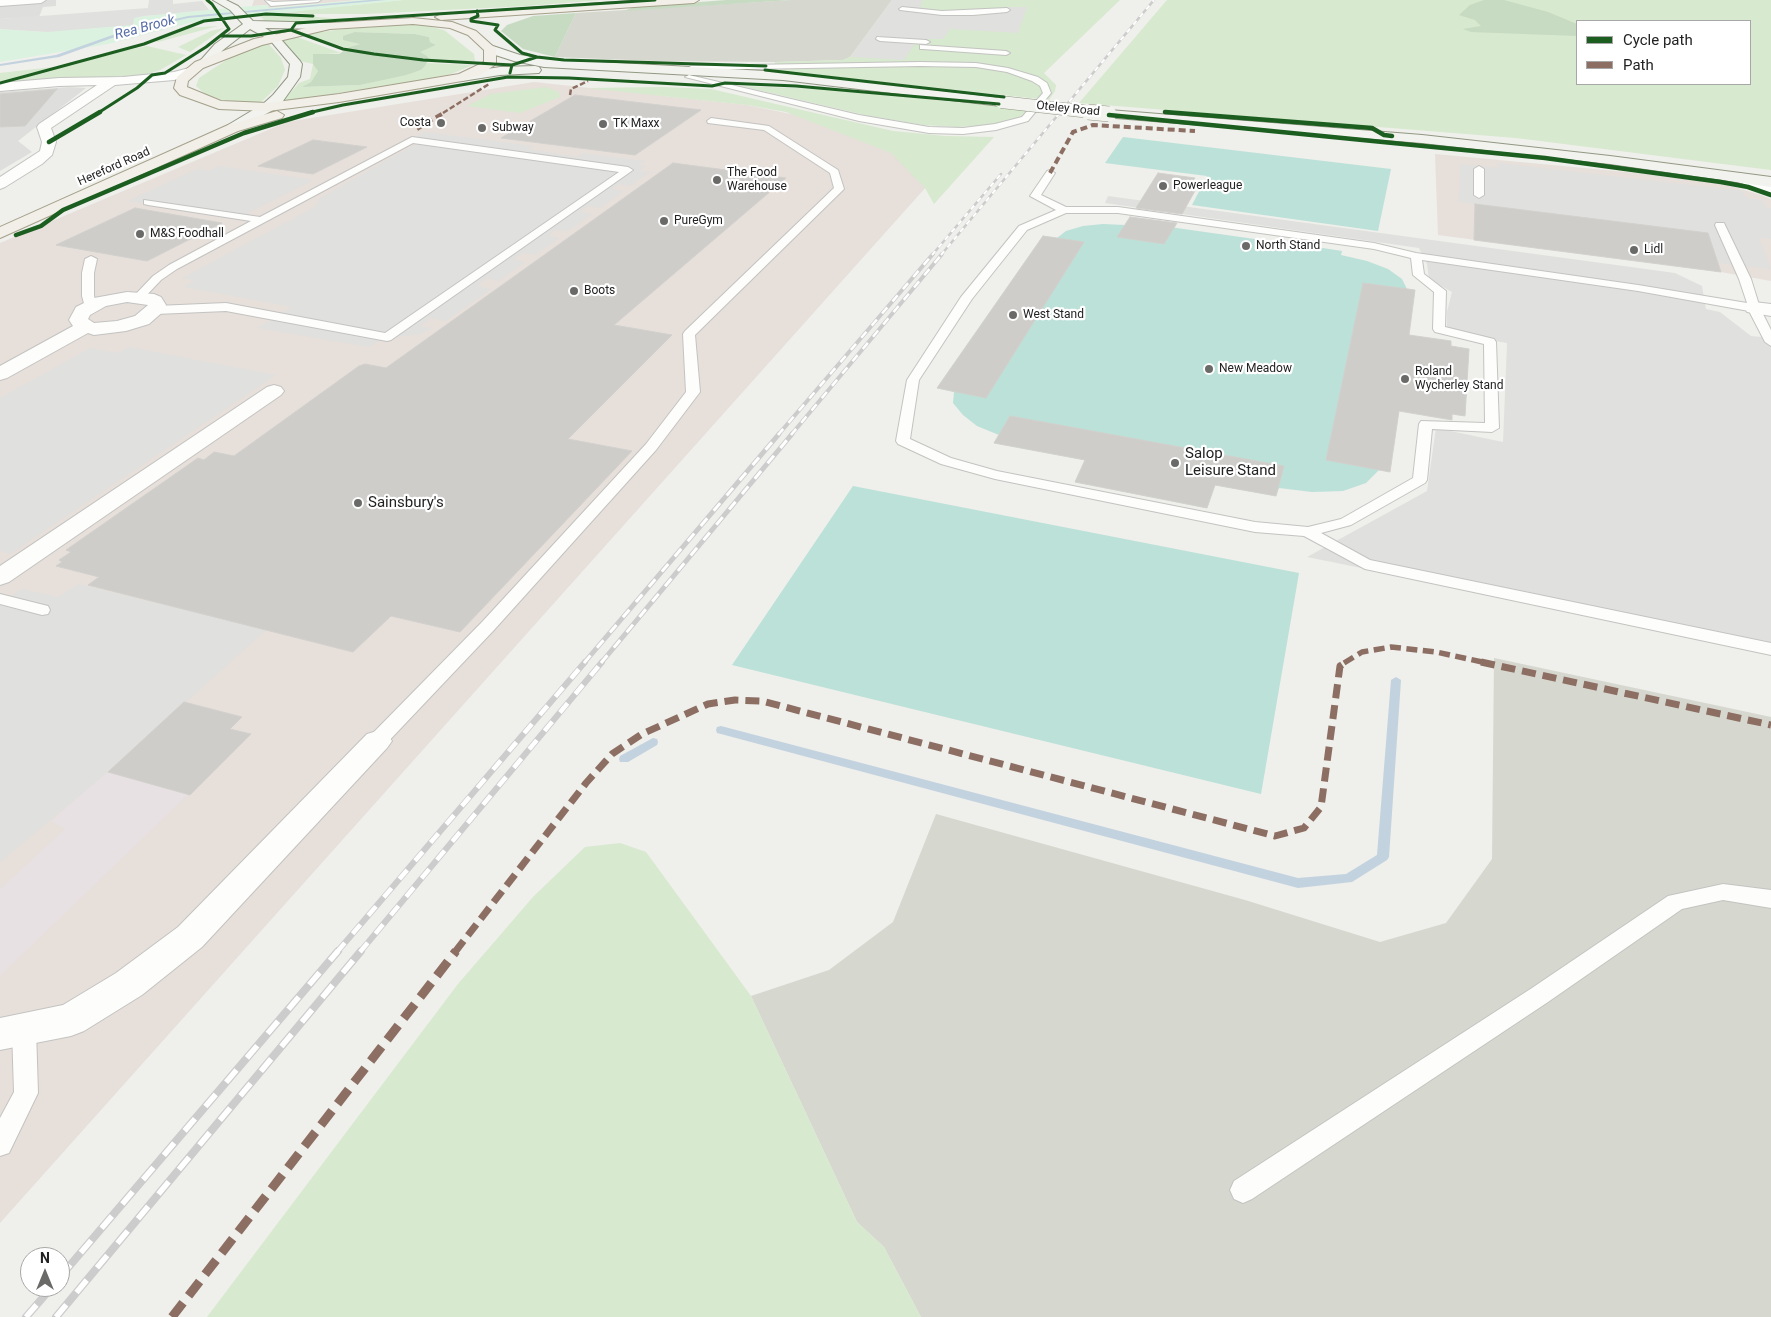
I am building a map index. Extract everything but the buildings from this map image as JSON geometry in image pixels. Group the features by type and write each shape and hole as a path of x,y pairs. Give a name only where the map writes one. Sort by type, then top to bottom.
{"main road":[{"path":"218,0 236,4 248,22 274,38 296,64 294,76 278,98 268,107 233,128"},
{"path":"386,22 438,23 452,25 472,33 490,48 490,64 462,77 339,98 268,107 219,105 185,92 179,84 189,72 206,61 248,22 330,26 552,9 694,0"},
{"path":"472,33 476,27 492,20 552,9"},
{"path":"206,61 274,38 330,26"},
{"name":"Oteley Road","path":"490,48 518,58 544,63 784,76 1109,114 1422,139 1610,160 1771,182"},
{"name":"Oteley Road","path":"462,77 500,71 525,70 842,84"},
{"name":"Hereford Road","path":"0,233 233,128 339,98"},
{"path":"212,117 219,105"},
{"name":"Hereford Road","path":"9,212 189,133"}],"street":[{"path":"0,3 41,0"},
{"path":"0,87 59,82 118,81 174,76 189,72"},
{"path":"0,184 37,161 47,152 50,142 44,127 118,81 185,92"},
{"path":"1740,178 1771,188"},
{"path":"139,297 154,301 157,306 156,310 142,320 118,327 94,329 85,327 78,320 79,316 91,307 114,299 139,297"},
{"path":"0,374 85,327"},
{"path":"0,576 274,392"},
{"path":"12,1032 71,1020 129,984 190,936 377,741"}],"lane":[{"path":"268,0 271,4 318,0"},
{"path":"902,9 942,13 1007,10"},
{"path":"880,39 925,42 1006,53"},
{"path":"900,64 911,62 918,57 925,42"},
{"path":"918,57 943,64"},
{"path":"646,69 900,64 984,66 1015,72 1035,79 1044,85 1047,93 1025,119 996,127 963,131 929,130 859,118 689,77"},
{"path":"377,741 488,626 651,447 675,416 693,392 689,334 839,189 834,172 766,128 711,122"},
{"path":"139,297 157,278 173,267 412,140 628,170 386,337 213,306 156,310"},
{"path":"1479,169 1479,196"},
{"path":"1050,173 1035,196 1064,210"},
{"path":"148,202 261,220"},
{"path":"1416,256 1419,275 1440,291 1439,329 1490,342 1492,428 1426,424 1420,480 1346,522 1308,532 1255,527 995,475 946,461 903,442 913,380 968,297 1023,228 1064,210 1118,210 1374,246 1416,256 1656,290 1763,309"},
{"path":"1720,225 1745,279 1763,309 1771,342"},
{"path":"91,259 88,273 88,296 91,307"},
{"path":"1308,532 1365,564 1771,649"},
{"path":"0,599 42,610"},
{"path":"1243,1190 1540,995 1676,902 1723,892 1771,899"},
{"path":"0,1144 26,1093 12,1032"}],"shaded area":[{"path":"0,0 56,0 56,6 43,7 39,17 0,19"},
{"path":"149,0 173,0 173,4 202,1 209,10 144,16 134,18 133,25 47,32 0,29 0,19 148,8"},
{"path":"254,0 358,0 267,8 268,5 252,6"},
{"path":"792,0 892,0 850,57 843,60 775,62 656,61 555,57 576,13"},
{"path":"892,0 923,0 920,7 949,13 1027,7 1018,33 950,29 943,39 918,39 904,60 850,57"},
{"path":"534,82 747,105 960,149 0,1223 0,243 287,122"},
{"path":"70,87 86,88 18,141 32,152 0,171 0,92"},
{"path":"425,132 533,146 528,149 577,157 583,153 644,161 639,165 645,166 639,171 650,172 630,186 619,184 612,189 623,191 600,208 588,206 580,212 592,214 568,231 555,230 548,236 559,238 535,255 523,253 513,259 525,262 499,281 487,278 477,286 491,289 446,321 431,318 420,326 433,328 420,334 380,340 369,347 258,328 292,307 184,287 195,280 182,278 315,207 320,198 414,145 413,138"},
{"path":"1123,137 1391,169 1378,231 1192,205 1207,176 1105,163"},
{"path":"1435,154 1637,173 1724,184 1761,195 1771,199 1771,281 1721,272 1438,235"},
{"path":"1499,163 1743,191 1746,198 1762,200 1765,207 1771,208 1771,239 1759,238 1771,269 1718,263 1708,233 1459,202 1460,164 1498,168"},
{"path":"219,166 313,180 239,217 128,201 197,169 208,171"},
{"path":"1108,196 1675,273 1702,286 1706,309 1720,312 1751,336 1771,338 1771,651 1307,557 1427,491 1436,428 1503,442 1507,343 1447,333 1447,312 1452,292 1429,279 1427,264 1419,248 1105,203"},
{"name":"New Meadow","path":"1127,221 1290,244 1292,241 1316,244 1316,247 1342,251 1341,255 1367,261 1388,269 1402,279 1407,289 1415,290 1408,340 1428,338 1451,341 1451,346 1469,349 1465,416 1452,414 1452,420 1399,408 1390,472 1379,470 1366,483 1343,491 1312,492 1279,488 1276,496 1215,485 1207,508 1075,482 1085,460 994,443 999,435 977,426 963,415 953,403 954,392 937,388 1043,236 1057,238 1066,231 1083,226 1103,224 1125,225"},
{"path":"129,347 276,375 10,554 0,551 0,398 90,348 117,353"},
{"path":"853,486 1299,573 1261,794 732,665"},
{"path":"79,584 266,630 108,772 0,862 0,604 22,589 58,597"},
{"path":"1494,658 1771,717 1771,1317 921,1317 884,1247 857,1222 751,996 829,970 893,922 936,814 1245,900 1380,942 1446,923 1492,859"},
{"path":"184,702 242,717 231,729 251,734 0,976 0,889 65,829 51,821"}],"green space":[{"path":"358,0 403,0 189,23 108,44 0,62 0,29 47,32 144,16 252,6 269,5 268,8"},
{"path":"403,0 602,0 526,6 365,14 284,12"},
{"path":"726,0 792,0 624,11 634,7"},
{"path":"892,0 1120,0 1044,73 1056,85 1055,91 1049,100 773,70 775,62 843,60 850,57"},
{"path":"1167,0 1771,0 1771,170 1516,138 1079,103"},
{"path":"1484,0 1504,0 1548,12 1576,24 1576,36 1471,32 1463,29 1481,26 1475,20 1459,15 1470,5"},
{"path":"576,13 555,57 523,49 501,31 507,25 533,16"},
{"path":"278,14 330,18 364,18 280,23 265,21 260,16"},
{"path":"423,25 444,30 474,54 475,61 429,59 419,52 436,45 430,42 429,37 415,34 355,32 362,43 348,48 306,34 344,29"},
{"path":"218,26 158,42 155,41 186,28"},
{"path":"224,28 190,52 178,47 211,31"},
{"path":"355,32 415,34 429,37 430,42 436,45 420,52 429,59 421,70 406,75 360,85 302,87 311,82 318,71 313,64 313,54 339,54 350,47 360,44 343,40 343,36"},
{"path":"294,36 341,53 325,54 311,82 303,87 360,85 421,70 427,63 473,65 451,74 427,79 282,102 299,83 310,79 313,64 300,61 278,40"},
{"path":"267,42 281,58 285,70 278,86 260,103 222,100 205,94 196,86 199,78 234,55"},
{"path":"147,46 186,55 160,70 145,75 0,84 95,57"},
{"path":"53,67 14,79 0,81 0,73"},
{"path":"741,86 820,89 1029,109 1024,116 996,125 957,127 923,125 869,116"},
{"path":"546,87 559,92 560,97 520,113 467,106 491,94"},
{"path":"663,87 711,89 893,131 945,136 994,137 934,204 925,188 891,153 786,112 747,105 586,88"},
{"path":"620,843 646,852 751,996 857,1222 884,1247 921,1317 207,1317 458,984 533,897 585,847"}],"waterway":[{"name":"Rea Brook","path":"0,65 57,56 125,32 188,17 384,0"},
{"path":"721,730 1298,883 1348,879 1383,857 1396,680"},
{"path":"624,759 653,742"}],"railway":[{"path":"941,255 1154,0"},
{"path":"932,255 1001,174"},
{"path":"778,435 933,254"},
{"path":"791,435 942,254"},
{"path":"584,663 779,434"},
{"path":"601,663 792,434"},
{"path":"337,952 585,662"},
{"path":"360,952 602,662"},
{"path":"70,1265 338,951"},
{"path":"56,1317 361,951"},
{"path":"26,1317 43,1297"}],"marked path":[{"path":"570,95 571,89 588,81"},
{"path":"417,129 489,84"},
{"path":"1050,173 1073,132 1093,125 1195,131"},
{"path":"172,1317 586,783 612,754 642,734 708,704 735,700 762,701 1275,836 1304,828 1321,807 1340,666 1362,652 1391,647 1436,652 1771,725"}],"cycle path":[{"path":"49,142 115,103 152,75 165,73 206,47 229,29 212,4 207,0"},
{"path":"512,65 423,60 374,54 343,49 291,30 296,23 655,0"},
{"path":"477,11 478,16 471,19 471,21 498,25 495,30 522,53 537,57 512,65 510,73"},
{"path":"0,83 144,44 204,21 266,14 313,16"},
{"path":"221,36 251,36 291,30"},
{"path":"537,57 564,60 766,66"},
{"path":"765,70 1004,97"},
{"path":"16,235 41,226 63,210 244,133 311,112 343,105 508,77 569,78 712,86 725,83 796,86 999,104"},
{"path":"1165,112 1372,128 1384,135 1392,136"},
{"path":"1109,115 1545,158 1721,182 1748,187 1771,195"}],"place":[{"name":"Costa","path":"441,123"},
{"name":"TK Maxx","path":"603,124"},
{"name":"Subway","path":"482,128"},
{"name":"The Food Warehouse","path":"717,180"},
{"name":"Powerleague","path":"1163,186"},
{"name":"PureGym","path":"664,221"},
{"name":"M&S Foodhall","path":"140,234"},
{"name":"North Stand","path":"1246,246"},
{"name":"Lidl","path":"1634,250"},
{"name":"Boots","path":"574,291"},
{"name":"West Stand","path":"1013,315"},
{"name":"New Meadow","path":"1209,369"},
{"name":"Roland Wycherley Stand","path":"1405,379"},
{"name":"Salop Leisure Stand","path":"1175,463"},
{"name":"Sainsbury's","path":"358,503"}]}
